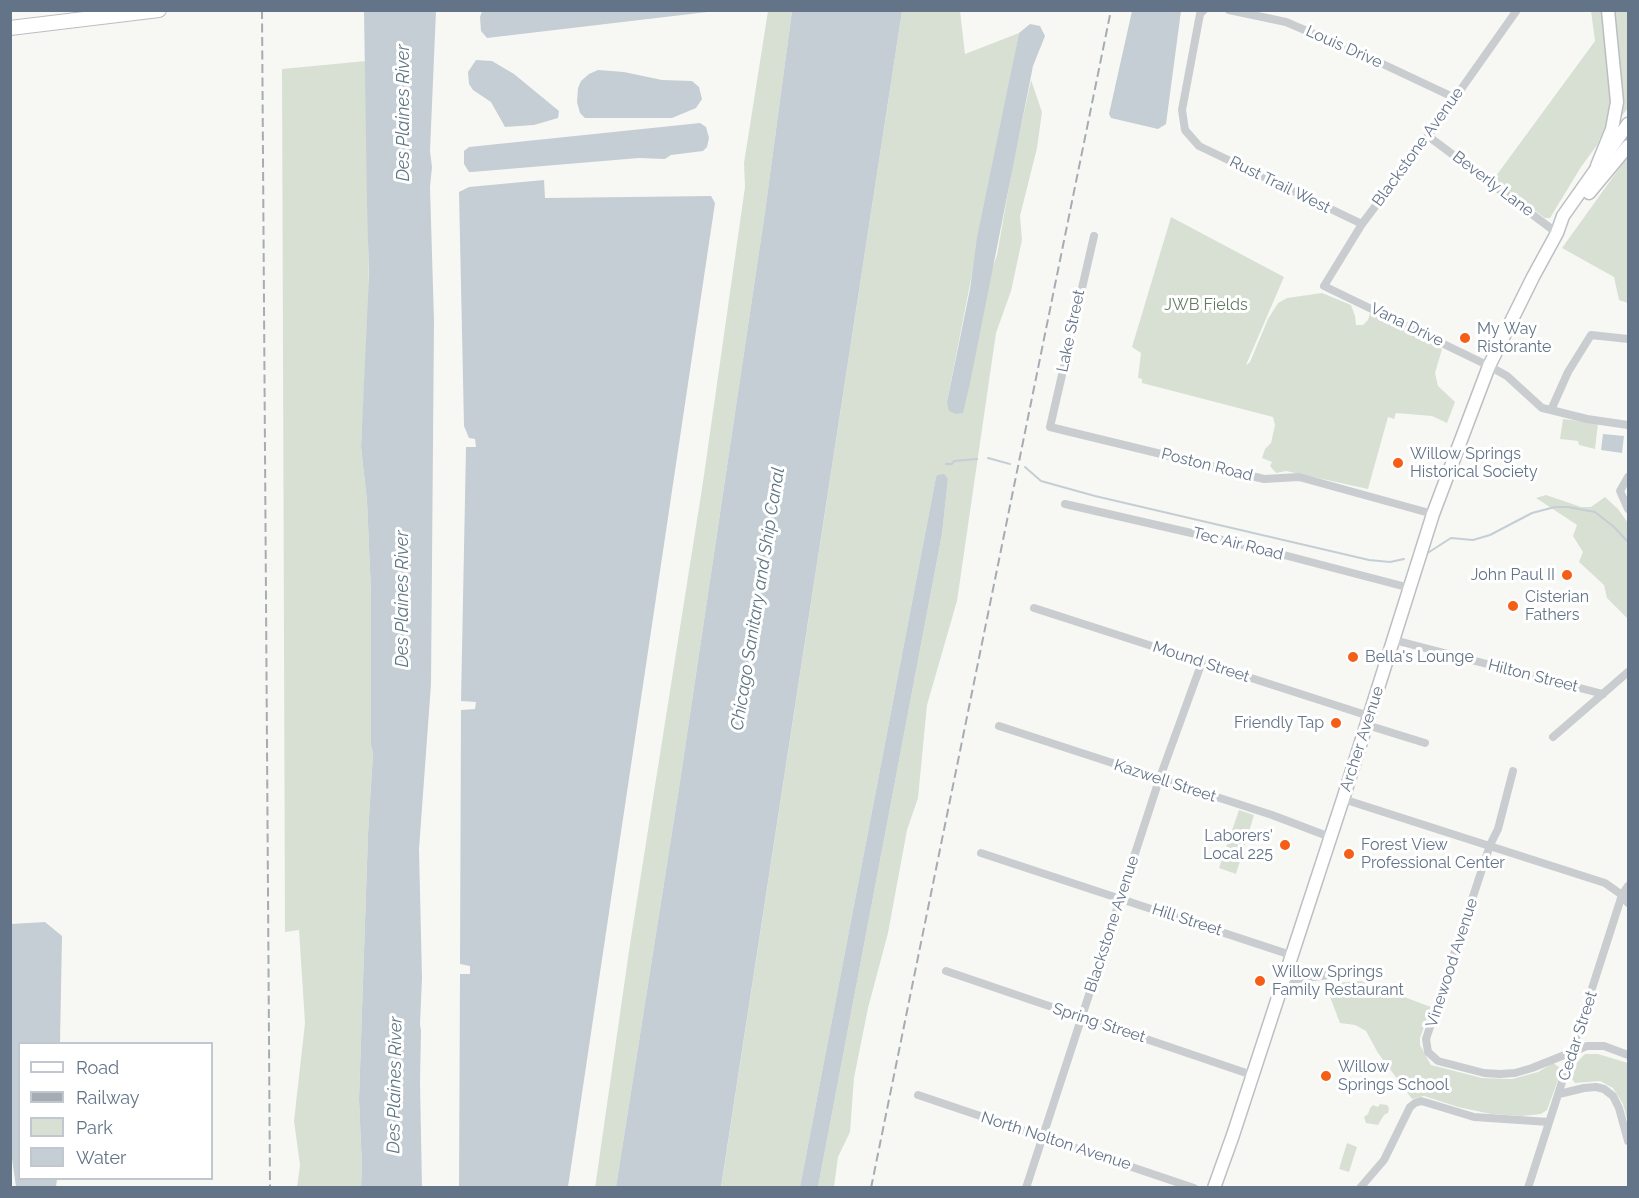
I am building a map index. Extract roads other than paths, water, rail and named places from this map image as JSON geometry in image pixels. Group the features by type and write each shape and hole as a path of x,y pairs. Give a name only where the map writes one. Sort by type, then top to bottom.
{"highway":[{"path":"10,28 159,10"}],"main road":[{"path":"1597,166 1612,129 1617,102 1608,10"},
{"name":"Archer Avenue","path":"1214,1188 1343,799 1433,514 1489,366 1557,233 1563,216 1629,124"},
{"name":"Archer Avenue","path":"1557,233 1570,221 1629,141"},
{"path":"1589,193 1629,146"}],"street":[{"name":"Rust Trail West","path":"1204,10 1200,14 1182,110 1185,130 1199,146 1362,224"},
{"name":"Louis Drive","path":"1229,10 1286,22 1455,98"},
{"name":"Blackstone Avenue","path":"1324,286 1362,224 1428,136 1517,10"},
{"name":"Beverly Lane","path":"1428,136 1557,233"},
{"name":"Lake Street","path":"1050,427 1094,236"},
{"name":"Vana Drive","path":"1324,286 1507,376 1542,408 1587,419 1629,425"},
{"path":"1551,410 1568,372 1591,335 1629,339"},
{"name":"Poston Road","path":"1050,427 1264,479 1299,477 1433,514"},
{"path":"1629,477 1620,491 1629,509"},
{"name":"Tec Air Road","path":"1065,504 1261,549 1410,588"},
{"name":"Mound Street","path":"1034,608 1202,662 1425,743"},
{"name":"Hilton Street","path":"1394,640 1603,694"},
{"name":"Blackstone Avenue","path":"1026,1188 1159,780 1202,662"},
{"path":"1553,736 1629,672"},
{"name":"Kazwell Street","path":"999,726 1272,815 1330,837"},
{"name":"Vinewood Avenue","path":"1513,771 1498,829 1490,845 1426,1039 1428,1052 1437,1060 1484,1073 1500,1074 1532,1068 1573,1051"},
{"path":"1343,799 1605,883 1629,903"},
{"name":"Hill Street","path":"981,853 1290,955"},
{"name":"Cedar Street","path":"1528,1188 1622,895 1629,886"},
{"name":"Spring Street","path":"946,972 1252,1075"},
{"path":"1282,981 1336,975"},
{"path":"1573,1051 1587,1046 1604,1046 1629,1055"},
{"path":"1559,1094 1584,1088 1604,1089 1613,1096 1619,1108 1629,1141"},
{"name":"North Nolton Avenue","path":"918,1095 1194,1188"},
{"path":"1360,1188 1384,1160 1410,1107 1415,1103 1421,1101 1474,1117 1549,1122"}],"water":[{"path":"482,10 716,11 487,38 481,31"},
{"name":"Des Plaines River","path":"364,11 436,11 430,151 434,321 431,684 419,849 422,978 420,1082 422,1187 361,1187 359,1099 373,753 371,745 371,593 367,501 361,447 369,276"},
{"name":"Chicago Sanitary and Ship Canal","path":"792,11 902,11 721,1187 616,1187 679,788 765,212"},
{"path":"1132,11 1181,11 1166,124 1158,129 1111,118 1109,114"},
{"path":"1030,24 1040,26 1045,36 1033,66 963,413 956,414 949,411 947,402 970,289 977,238 1019,33"},
{"path":"476,60 492,61 514,74 559,111 558,118 534,125 505,127 491,102 473,90 469,84 468,72"},
{"path":"598,70 624,72 662,80 692,81 699,87 702,99 696,108 672,118 585,118 580,113 577,102 578,88 581,81"},
{"path":"700,123 706,127 709,138 707,147 703,151 671,155 665,159 639,158 472,172 469,172 464,164 464,151 469,147"},
{"path":"544,180 545,198 711,196 715,203 568,1187 459,1187 460,974 470,974 470,966 460,964 461,710 475,709 476,702 461,701 466,447 476,447 475,439 469,438 464,426 459,192 469,187"},
{"path":"1603,434 1624,436 1622,453 1601,450"},
{"path":"944,474 948,479 942,534 818,1187 800,1187 936,477"},
{"path":"45,922 62,936 60,1042 18,1042 18,1180 57,1180 56,1187 16,1187 10,1145 11,924"}],"waterway":[{"path":"988,458 1010,464"},
{"path":"946,464 977,459"},
{"path":"1025,467 1041,481 1095,496 1369,560 1390,562 1404,559"},
{"path":"1426,554 1451,538 1473,540 1490,535 1532,513 1555,507 1595,512 1628,542"}],"railway":[{"path":"262,10 270,1188"},
{"path":"871,1188 1111,10"}],"place":[{"name":"My Way Ristorante","path":"1465,338"},
{"name":"Willow Springs Historical Society","path":"1398,463"},
{"name":"John Paul II","path":"1567,575"},
{"name":"Cisterian Fathers","path":"1513,606"},
{"name":"Bella's Lounge","path":"1353,657"},
{"name":"Friendly Tap","path":"1336,723"},
{"name":"Laborers' Local 225","path":"1285,845"},
{"name":"Forest View Professional Center","path":"1349,854"},
{"name":"Willow Springs Family Restaurant","path":"1260,981"},
{"name":"Willow Springs School","path":"1326,1076"}],"park label":[{"name":"JWB Fields","path":"1206,305"}]}
